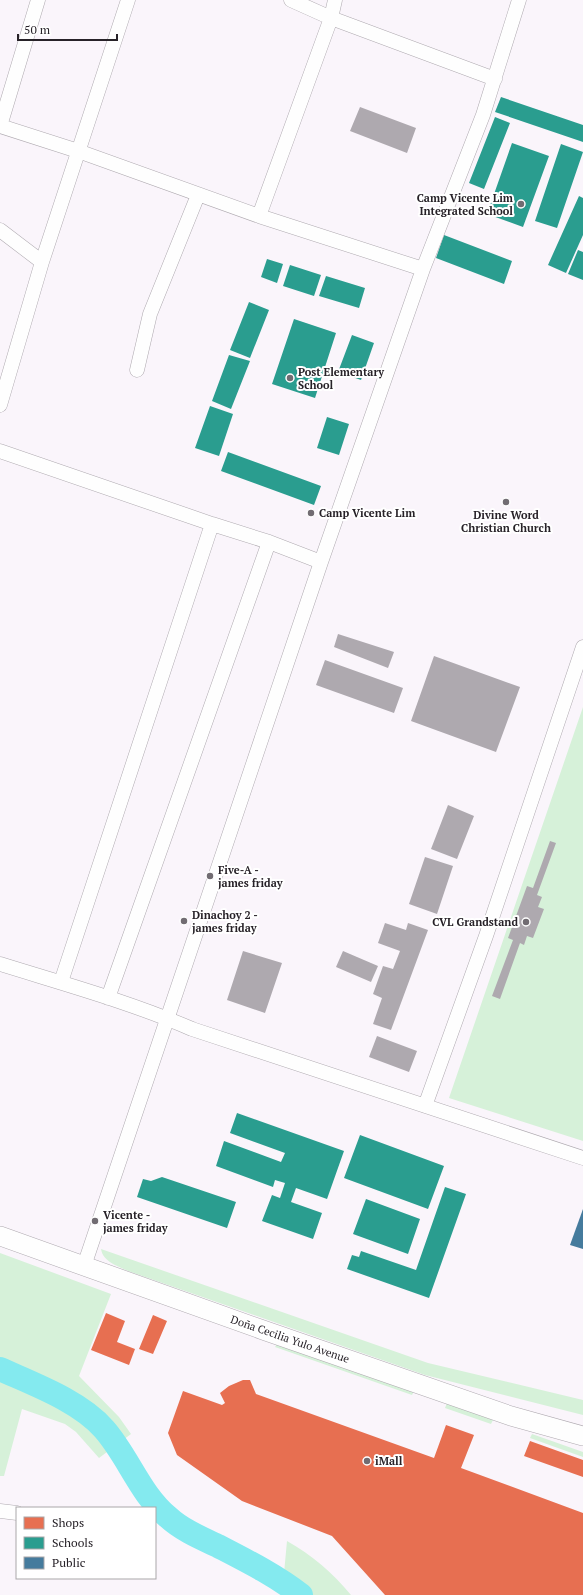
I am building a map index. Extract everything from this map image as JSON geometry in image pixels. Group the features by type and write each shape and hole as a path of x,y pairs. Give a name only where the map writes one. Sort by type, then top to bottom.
{"main road":[{"name":"Doña Cecilia Yulo Avenue","path":"0,1236 511,1416 583,1436"}],"street":[{"path":"38,0 0,126 78,151 259,216 423,269"},
{"path":"0,405 42,262 128,0"},
{"path":"291,0 330,18 495,78"},
{"path":"259,216 330,18 335,0"},
{"path":"84,1266 321,562 423,269 458,183 495,78 519,0"},
{"path":"137,370 150,314 198,195"},
{"path":"0,230 42,262"},
{"path":"0,451 268,542 321,562"},
{"path":"61,982 212,524"},
{"path":"108,998 268,542"},
{"path":"425,1106 486,936 583,647"},
{"path":"0,964 61,982 167,1018 200,1031 583,1158"},
{"path":"0,1511 16,1513"}],"green space":[{"path":"583,707 583,1141 449,1098"},
{"path":"101,1249 428,1363 583,1400 583,1415 425,1375 128,1271 108,1260 102,1253"},
{"path":"0,1253 111,1294 79,1376 119,1417 131,1434 99,1458 76,1432 65,1424 22,1409 4,1476 0,1476"},
{"path":"277,1344 414,1391 412,1395 275,1347"},
{"path":"447,1403 493,1420 491,1424 445,1408"},
{"path":"532,1434 583,1452 583,1457 530,1438"},
{"path":"287,1541 322,1565 351,1595 282,1595"}],"building: Shops":[{"path":"106,1313 125,1321 117,1342 135,1349 129,1365 91,1350"},
{"path":"153,1315 167,1321 153,1354 139,1349"},
{"path":"243,1380 250,1380 256,1394 434,1458 446,1425 474,1435 461,1468 583,1513 583,1595 385,1595 332,1536 242,1501 177,1455 168,1433 183,1391 222,1405 225,1403 220,1393 229,1386"},
{"path":"530,1441 583,1460 583,1477 524,1456"}],"building: Schools":[{"path":"501,97 583,125 583,142 495,112"},
{"path":"495,117 510,123 484,189 469,183"},
{"path":"512,143 549,156 523,227 487,214"},
{"path":"561,144 583,152 557,228 535,221"},
{"path":"579,196 583,198 583,235 566,273 548,265"},
{"path":"444,235 512,261 504,284 436,258"},
{"path":"578,250 583,252 583,280 568,274"},
{"path":"267,259 283,264 277,283 261,277"},
{"path":"290,265 321,275 314,296 283,286"},
{"path":"326,276 365,288 359,308 319,296"},
{"path":"249,302 269,310 250,358 230,350"},
{"path":"294,319 336,333 315,398 272,384"},
{"path":"352,335 374,343 361,380 338,372"},
{"path":"229,355 250,361 231,409 212,401"},
{"path":"210,406 233,414 219,456 195,448"},
{"path":"327,417 349,424 339,455 317,448"},
{"path":"228,452 321,486 314,505 221,471"},
{"path":"237,1113 344,1151 327,1199 296,1188 291,1202 322,1213 313,1239 262,1221 272,1195 280,1198 285,1183 275,1180 273,1187 216,1166 224,1141 281,1162 285,1153 230,1133"},
{"path":"360,1135 444,1166 428,1209 344,1178"},
{"path":"162,1177 236,1202 227,1228 137,1197 143,1179 151,1181"},
{"path":"445,1187 466,1194 429,1298 347,1269 352,1255 359,1257 361,1251 416,1270"},
{"path":"366,1199 420,1219 408,1254 353,1234"}],"building: Public":[{"path":"583,1209 583,1249 570,1245"}],"building: Other":[{"path":"360,107 416,128 407,153 350,131"},
{"path":"338,634 394,652 388,668 334,647"},
{"path":"434,656 520,687 496,752 411,721"},
{"path":"325,660 403,688 394,713 316,685"},
{"path":"448,805 474,816 457,859 431,849"},
{"name":"CVL Grandstand","path":"550,841 556,843 537,895 542,897 538,907 544,909 533,938 527,936 524,945 520,943 500,999 492,996 513,940 508,938 527,886 533,888"},
{"path":"425,857 453,866 437,914 409,904"},
{"path":"385,923 406,930 408,923 428,930 391,1030 373,1024 382,998 373,994 383,966 393,969 400,951 378,943"},
{"path":"243,951 282,963 265,1013 227,1000"},
{"path":"343,951 378,966 371,982 336,967"},
{"path":"377,1036 417,1051 409,1072 369,1057"}],"waterway":[{"path":"0,1369 55,1394 94,1419 104,1429 120,1451 158,1508 173,1522 261,1569 301,1595"}],"place":[{"name":"Camp Vicente Lim Integrated School","path":"521,204"},
{"name":"Post Elementary School","path":"290,378"},
{"name":"Divine Word Christian Church","path":"506,502"},
{"name":"Camp Vicente Lim","path":"311,513"},
{"name":"Five-A - james friday","path":"210,876"},
{"name":"Dinachoy 2 - james friday","path":"184,921"},
{"name":"CVL Grandstand","path":"526,922"},
{"name":"Vicente - james friday","path":"95,1221"},
{"name":"iMall","path":"367,1461"}]}
